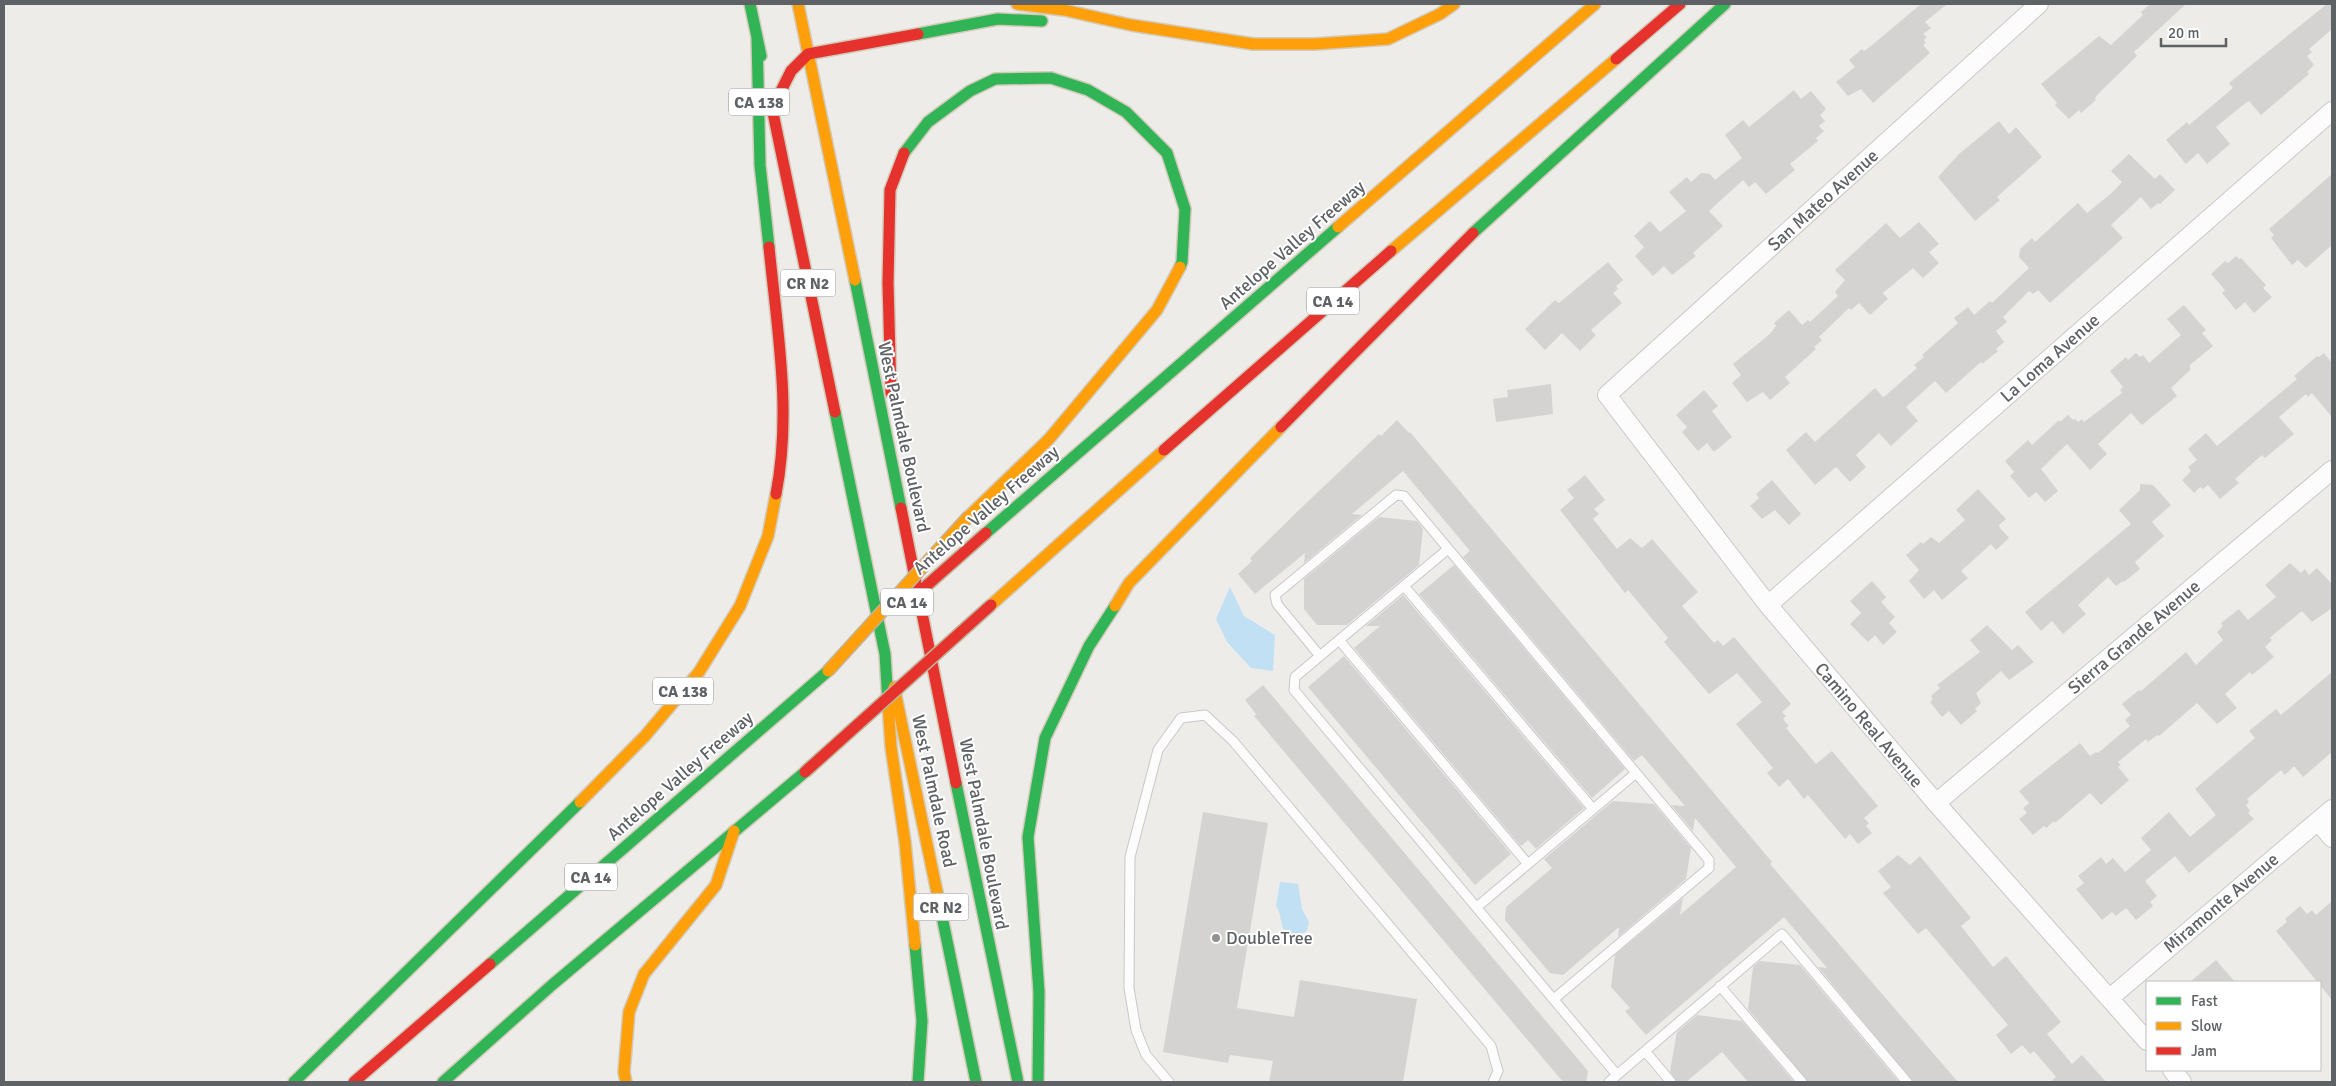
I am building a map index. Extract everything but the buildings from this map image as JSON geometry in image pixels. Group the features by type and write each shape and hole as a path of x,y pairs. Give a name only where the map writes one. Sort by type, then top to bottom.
{"main road":[{"name":"CA 138","path":"294,1082 645,736 699,672 740,606 770,527 781,469 784,394 760,165 757,38 750,4"},
{"name":"West Palmdale Boulevard","path":"798,4 1018,1082"},
{"path":"1017,4 1064,10 1131,25 1254,44 1388,39 1440,14 1454,4"},
{"name":"Antelope Valley Freeway","path":"354,1082 1595,4"},
{"name":"CA 14","path":"442,1082 805,772 1267,358 1680,4"},
{"path":"1038,1082 1039,992 1028,838 1045,738 1089,646 1129,583 1450,254 1725,4"},
{"path":"772,109 794,66 800,58 808,54 998,19 1131,25"},
{"name":"CR N2","path":"757,38 885,654"},
{"path":"828,671 969,516 1049,439 1157,310 1182,262 1186,209 1167,153 1126,112 1088,90 1051,78 995,79 970,91 928,122 904,154 890,190 888,284 892,462"},
{"path":"885,654 891,747 905,842 922,1021 918,1082"},
{"name":"West Palmdale Road","path":"885,654 905,732 976,1082"},
{"path":"626,1082 624,1072 629,1012 644,974 716,885 734,831"}],"street":[{"name":"San Mateo Avenue","path":"1607,395 2040,4"},
{"name":"La Loma Avenue","path":"1768,605 2332,111"},
{"name":"Camino Real Avenue","path":"1607,395 1768,605 1936,803 2111,997 2146,1039"},
{"name":"Sierra Grande Avenue","path":"1936,803 2332,470"},
{"name":"Miramonte Avenue","path":"2111,997 2332,810"},
{"path":"2318,821 2332,838"},
{"path":"2173,1071 2182,1082"}],"lane":[{"path":"1320,656 1277,604 1275,595 1396,495 1404,496 1708,860 1709,868 1554,999"},
{"path":"1448,549 1295,677 1294,690 1617,1075"},
{"path":"1404,586 1593,809"},
{"path":"1339,640 1528,864"},
{"path":"1169,1082 1146,1055 1136,1030 1129,988 1130,857 1158,750 1181,718 1205,714 1234,741 1491,1046 1498,1071 1493,1082"},
{"path":"1477,907 1636,773"},
{"path":"1609,1082 1782,934 1907,1082"},
{"path":"1720,986 1802,1082"},
{"path":"1645,1052 1671,1082"}],"water":[{"path":"1230,587 1244,616 1275,635 1273,671 1251,668 1227,642 1216,619"},
{"path":"1280,882 1298,884 1302,909 1309,922 1307,931 1300,935 1287,934 1283,928 1280,913 1276,906"}],"traffic: fast":[{"path":"750,4 761,56"},
{"path":"1473,233 1725,4"},
{"path":"918,34 998,19 1042,21"},
{"path":"757,38 760,165 769,247"},
{"path":"904,153 928,122 970,91 995,79 1051,78 1088,90 1126,112 1167,153 1185,209 1182,262 1180,267"},
{"path":"986,533 1338,227"},
{"path":"855,280 901,508"},
{"path":"835,412 885,654 888,703"},
{"path":"1038,1082 1039,992 1028,837 1045,738 1089,646 1115,606"},
{"path":"490,964 828,671"},
{"path":"443,1082 552,985 805,772"},
{"path":"956,783 1018,1082"},
{"path":"294,1082 580,802"},
{"path":"937,892 976,1082"},
{"path":"915,945 922,1021 918,1082"}],"traffic: slow":[{"path":"798,4 855,280"},
{"path":"1017,4 1064,10 1131,25 1253,44 1315,44 1388,39 1440,14 1454,4"},
{"path":"1338,227 1595,4"},
{"path":"1391,251 1616,59"},
{"path":"969,516 1049,439 1157,310 1180,267"},
{"path":"1115,606 1129,583 1281,427"},
{"path":"991,605 1164,450"},
{"path":"580,802 645,736 699,672 740,606 768,536 776,494"},
{"path":"828,671 969,516"},
{"path":"894,687 937,892"},
{"path":"888,703 891,747 905,842 915,945"},
{"path":"626,1082 624,1072 629,1012 644,974 716,885 734,831"}],"traffic: jam":[{"path":"1616,59 1680,4"},
{"path":"772,109 791,71 808,54 918,34"},
{"path":"772,108 835,412"},
{"path":"891,393 888,283 890,190 904,153"},
{"path":"1281,427 1473,233"},
{"path":"769,247 782,370 783,401 781,463 776,494"},
{"path":"1164,450 1391,251"},
{"path":"901,508 956,783"},
{"path":"925,587 986,533"},
{"path":"805,772 991,605"},
{"path":"354,1082 490,964"}],"place":[{"name":"DoubleTree","path":"1216,938"}]}
